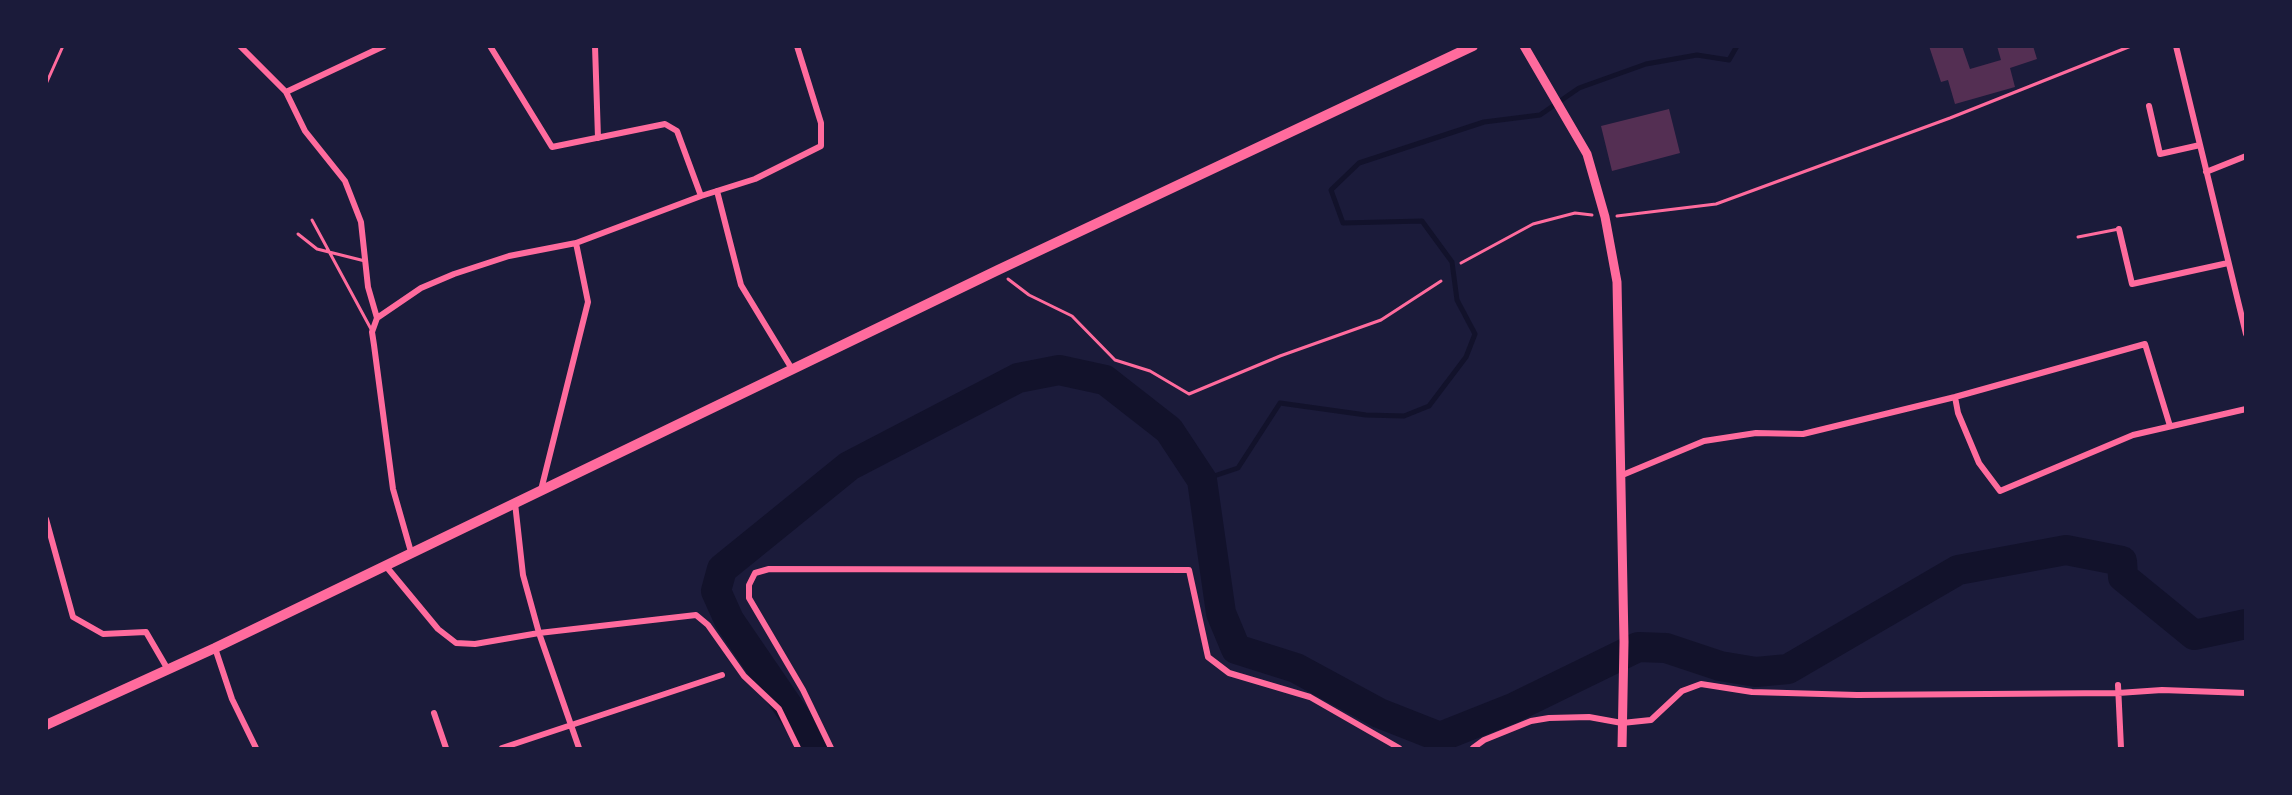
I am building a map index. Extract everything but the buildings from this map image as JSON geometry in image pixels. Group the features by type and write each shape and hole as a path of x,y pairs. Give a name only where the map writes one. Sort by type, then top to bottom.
{"main road":[{"path":"46,724 166,668 215,648 998,270 1473,46"},
{"path":"1524,46 1587,154 1605,217 1617,282 1624,642 1622,748"}],"street":[{"path":"240,46 286,92 305,132 345,182 361,222 368,287 377,318 372,332 393,489 411,552"},
{"path":"286,92 384,46"},
{"path":"490,46 552,147 665,124 677,131 701,196"},
{"path":"595,46 598,138"},
{"path":"377,318 421,288 454,274 509,256 576,243 701,196 755,179 820,146 821,123 797,46"},
{"path":"2176,46 2246,334"},
{"path":"2149,106 2160,154 2200,145"},
{"path":"2206,172 2246,156"},
{"path":"717,191 741,285 792,369"},
{"path":"2119,229 2132,284 2228,263"},
{"path":"542,490 588,302 576,243"},
{"path":"1620,477 1704,441 1756,434 1803,434 1955,397 2145,344 2170,426"},
{"path":"1955,397 1958,413 1979,463 2000,491 2133,435 2246,409"},
{"path":"515,502 523,575 539,633 579,748"},
{"path":"46,519 73,617 103,634 146,632 166,668"},
{"path":"385,565 438,629 456,643 476,644 539,633 696,615 708,625 744,676 779,709 798,748"},
{"path":"831,748 798,680 749,598 749,585 755,573 769,569 1189,570 1208,657 1229,673 1310,697 1398,748"},
{"path":"215,648 232,699 256,748"},
{"path":"502,748 722,675"},
{"path":"1473,748 1484,740 1531,721 1589,717 1622,723 1651,720 1682,691 1701,684 1752,692 1857,695 2118,689 2246,693"},
{"path":"2118,689 2121,748"},
{"path":"434,713 446,748"}],"lane":[{"path":"312,220 327,252 372,332"},
{"path":"2078,237 2119,229"},
{"path":"298,234 317,249 366,262"}],"path":[{"path":"46,84 63,46"},
{"path":"1461,263 1533,224 1575,213 1605,217 1716,204 1950,118 2131,46"},
{"path":"998,270 1029,295 1072,316 1114,360 1150,371 1189,394 1280,356 1381,320 1441,281"}],"waterway":[{"path":"1202,480 1238,468 1280,403 1366,415 1404,416 1429,406 1466,357 1475,334 1457,300 1452,262 1422,221 1343,223 1331,190 1359,163 1484,122 1540,115 1579,88 1646,64 1697,55 1729,60 1737,46"},
{"path":"814,748 811,740 729,620 716,591 722,569 849,466 1018,378 1059,370 1105,380 1169,430 1202,480 1221,613 1236,649 1296,668 1379,713 1440,737 1513,708 1638,647 1666,648 1720,666 1756,672 1788,669 1958,570 2066,550 2122,561 2123,577 2194,635 2246,624"}]}
